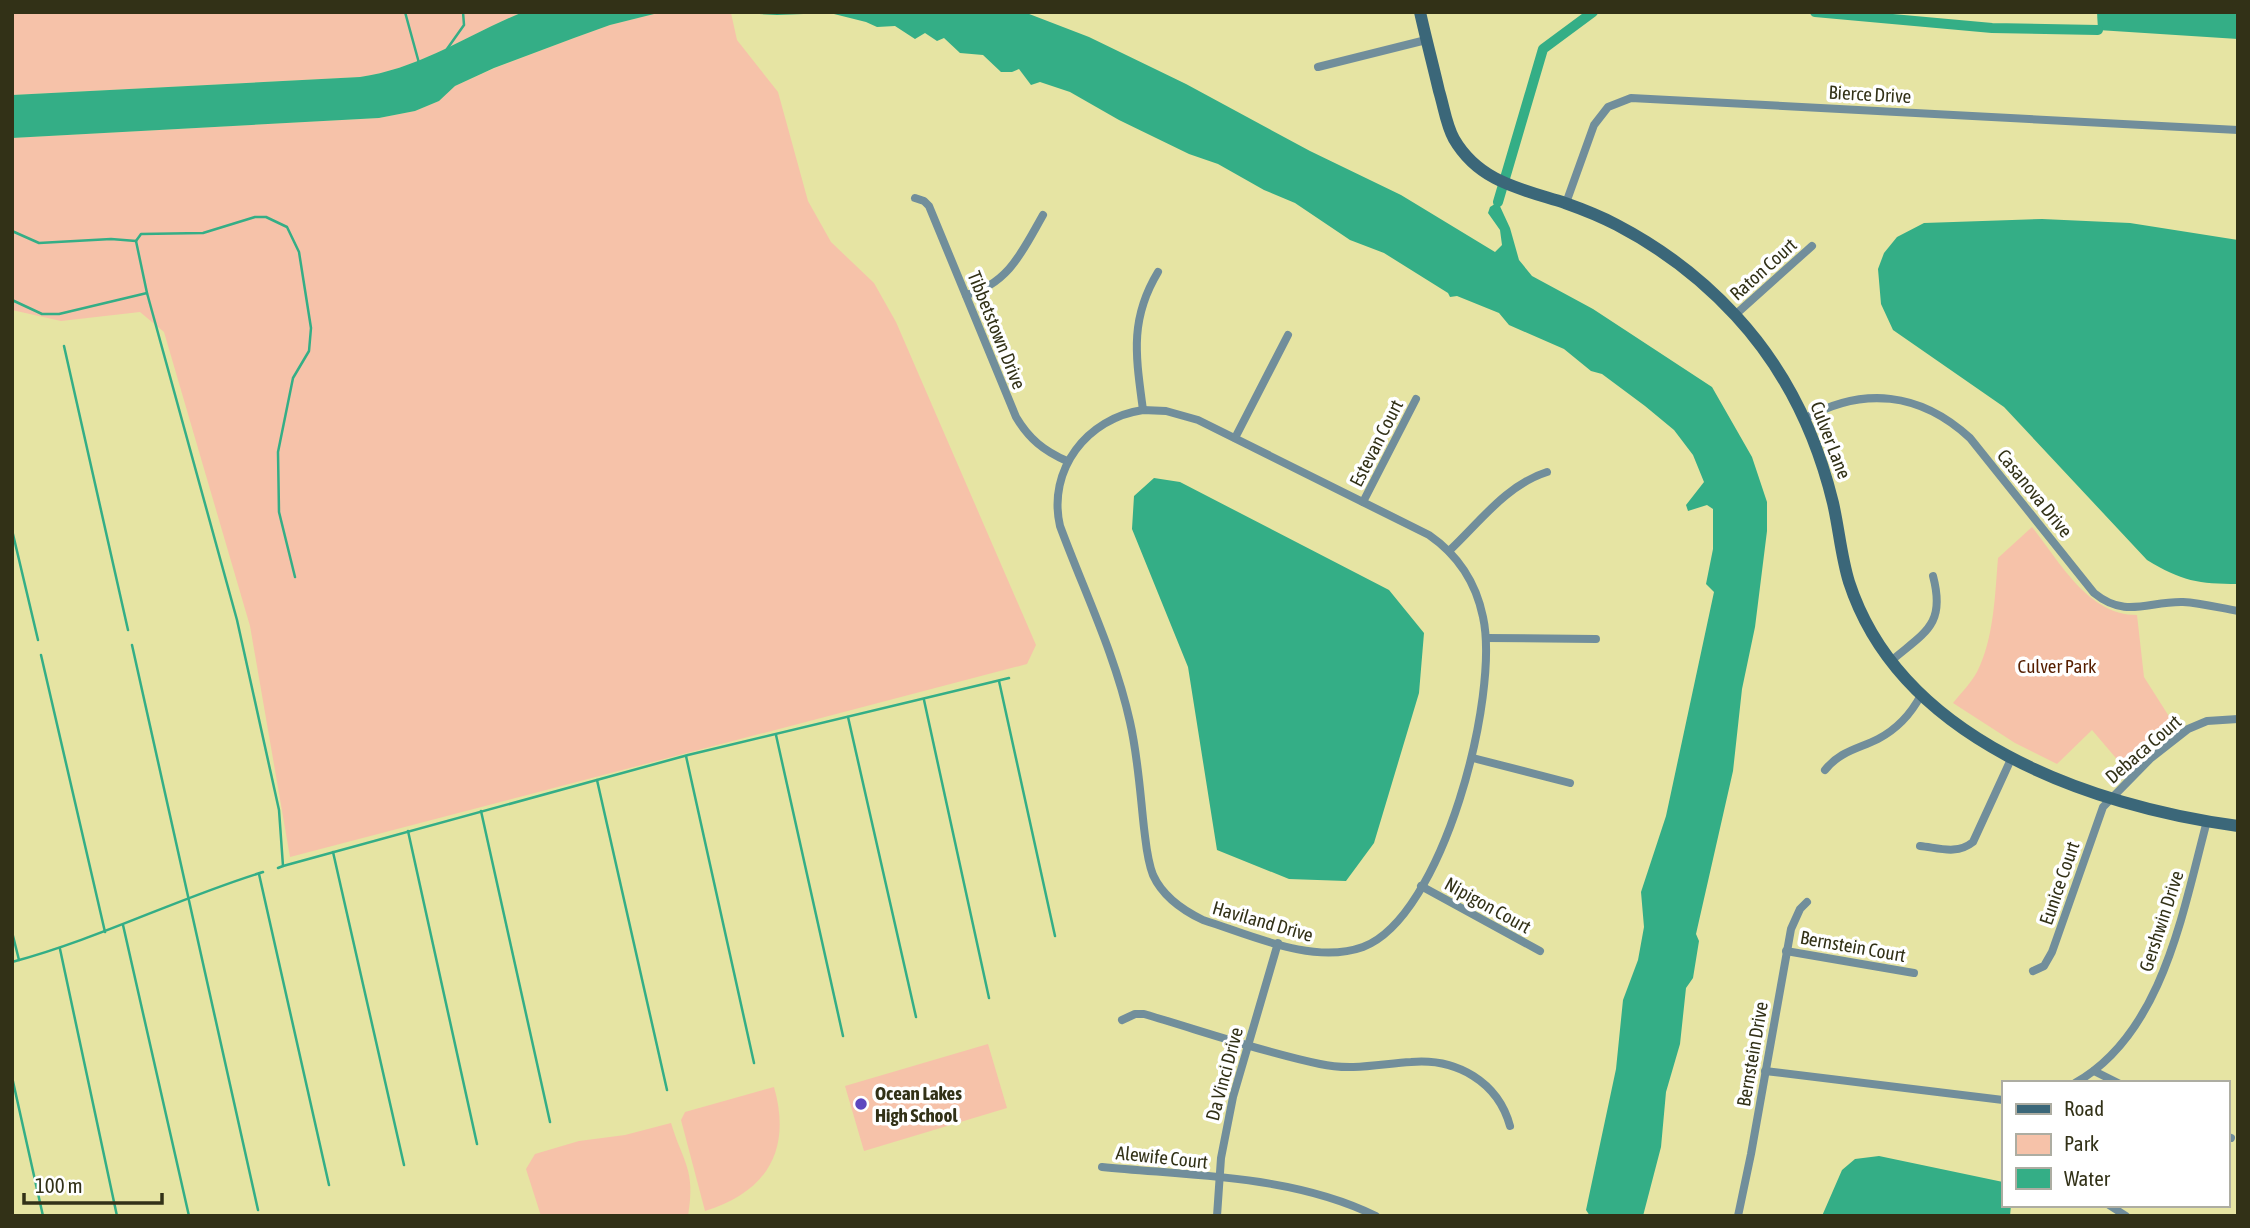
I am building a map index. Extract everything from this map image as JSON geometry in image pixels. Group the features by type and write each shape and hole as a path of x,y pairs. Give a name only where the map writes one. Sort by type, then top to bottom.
{"street":[{"name":"Culver Lane","path":"1420,12 1449,129 1464,154 1484,173 1496,180 1566,203 1615,224 1663,252 1712,292 1735,315 1776,368 1804,419 1824,471 1849,581 1866,624 1891,661 1922,695 1969,731 2012,757 2070,784 2145,809 2238,826"},
{"path":"1318,67 1426,40"},
{"name":"Bierce Drive","path":"1566,203 1594,125 1608,107 1631,98 2238,130"},
{"name":"Tibbetstown Drive","path":"915,198 929,206 1009,402 1024,431 1041,447 1067,461"},
{"path":"967,295 988,288 1009,272 1044,215"},
{"name":"Raton Court","path":"1735,315 1812,246"},
{"path":"1143,410 1136,329 1142,302 1158,272"},
{"path":"1236,438 1288,335"},
{"name":"Casanova Drive","path":"1804,419 1829,407 1864,398 1896,399 1931,410 1957,426 1970,438 2094,593 2111,605 2130,608 2185,602 2238,611"},
{"name":"Estevan Court","path":"1363,502 1416,399"},
{"name":"Haviland Drive","path":"1143,410 1183,414 1429,535 1449,551 1474,586 1482,611 1486,638 1484,683 1473,758 1444,844 1409,908 1385,935 1362,948 1347,952 1316,953 1203,920 1189,913 1164,893 1152,873 1143,818 1137,753 1127,705 1117,671 1073,562 1058,515 1058,487 1067,461 1079,445 1107,422 1130,412 1143,410"},
{"path":"1449,551 1510,491 1533,476 1546,472"},
{"path":"1891,661 1930,628 1937,611 1938,594 1933,576"},
{"path":"1486,638 1596,639"},
{"path":"1825,770 1835,758 1890,732 1909,714 1922,695"},
{"name":"Debaca Court","path":"2110,799 2151,758 2188,729 2207,721 2238,719"},
{"path":"1920,846 1953,850 1967,847 1973,842 2012,757"},
{"path":"1473,758 1570,783"},
{"name":"Eunice Court","path":"2032,971 2049,960 2098,817 2110,799"},
{"name":"Gershwin Drive","path":"2078,1081 2094,1071 2115,1051 2157,984 2177,935 2207,821"},
{"name":"Nipigon Court","path":"1421,886 1540,951"},
{"name":"Bernstein Drive","path":"1738,1216 1786,951 1794,920 1807,902"},
{"name":"Da Vinci Drive","path":"1217,1216 1225,1130 1247,1044 1278,943"},
{"name":"Bernstein Court","path":"1786,951 1914,973"},
{"path":"1122,1020 1135,1014 1144,1014 1320,1064 1341,1067 1373,1067 1426,1061 1453,1067 1482,1081 1493,1091 1506,1112 1510,1126"},
{"path":"2094,1071 2114,1081"},
{"path":"1765,1072 2002,1100"},
{"name":"Alewife Court","path":"1102,1167 1219,1178 1311,1192 1350,1204 1376,1216"}],"green space":[{"path":"12,12 523,12 403,67 360,77 12,95"},
{"path":"662,12 731,13 737,40 778,92 808,201 831,242 874,283 896,322 1036,645 1027,664 290,857 250,626 164,332 140,312 61,321 12,310 12,138 379,118 415,111 439,101 455,86 574,38 610,25"},
{"name":"Culver Park","path":"2032,527 2065,570 2090,596 2120,613 2137,615 2144,677 2177,729 2127,771 2092,730 2057,764 2015,743 1953,703 1969,684 1983,659 1993,616 1998,558"},
{"path":"988,1044 1007,1108 864,1151 845,1086"},
{"path":"774,1087 780,1130 770,1166 759,1180 744,1192 727,1203 705,1211 681,1120 685,1112"},
{"path":"671,1123 689,1176 688,1216 541,1216 526,1169 535,1154 579,1141 625,1135"}],"water":[{"path":"523,12 662,12 610,25 574,38 494,68 455,86 439,101 415,111 379,118 12,138 12,95 360,77 403,67"},
{"path":"720,12 1024,12 1089,37 1186,84 1310,151 1401,195 1495,252 1502,245 1500,230 1488,213 1490,207 1498,202 1510,228 1519,260 1532,276 1593,309 1712,387 1752,457 1767,502 1767,531 1755,627 1742,689 1733,771 1696,934 1699,941 1693,978 1686,988 1680,1044 1666,1092 1661,1147 1643,1216 1590,1216 1586,1210 1616,1069 1623,1000 1638,960 1644,927 1641,892 1666,816 1714,592 1706,584 1713,549 1713,509 1707,505 1688,511 1686,505 1704,482 1693,455 1674,430 1602,374 1591,371 1564,349 1509,325 1499,313 1457,296 1450,297 1448,293 1384,253 1350,240 1295,203 1264,190 1218,164 1189,154 1119,120 1070,92 1040,82 1031,85 1019,69 1001,72 983,55 960,53 944,38 937,41 925,33 915,39 895,26 877,27 830,13 777,15"},
{"path":"2097,12 2238,12 2238,39 2098,30"},
{"path":"2042,219 2130,223 2238,240 2238,584 2191,580 2170,573 2147,560 2004,407 1893,330 1881,304 1878,269 1884,253 1897,237 1924,223"},
{"path":"1154,478 1180,482 1389,590 1424,633 1419,693 1374,843 1346,881 1289,879 1217,850 1188,667 1132,529 1134,496"},
{"path":"1879,1156 2002,1182 2002,1207 2011,1207 2010,1216 1822,1216 1842,1170 1855,1159"}],"waterway":[{"path":"405,12 419,63"},
{"path":"447,49 464,25 463,12"},
{"path":"1498,202 1543,49 1593,12"},
{"path":"1815,12 1992,28 2098,30"},
{"path":"136,241 141,234 203,233 255,217 266,217 287,227 299,252 311,328 309,351 293,378 278,452 279,512 295,577"},
{"path":"12,231 39,243 111,239 136,241"},
{"path":"136,241 147,293 237,620 279,810 283,866 278,868"},
{"path":"12,300 42,314 59,314 147,293"},
{"path":"64,346 128,630"},
{"path":"12,530 38,640"},
{"path":"132,645 258,1210"},
{"path":"41,655 105,932"},
{"path":"283,866 688,755 1009,678"},
{"path":"999,681 1055,936"},
{"path":"924,700 989,998"},
{"path":"848,717 916,1017"},
{"path":"776,735 843,1036"},
{"path":"686,756 754,1063"},
{"path":"597,780 667,1090"},
{"path":"481,811 550,1122"},
{"path":"408,831 477,1144"},
{"path":"333,852 404,1165"},
{"path":"12,962 76,942 263,872"},
{"path":"259,874 329,1185"},
{"path":"123,925 189,1216"},
{"path":"12,932 19,960"},
{"path":"60,949 117,1216"},
{"path":"12,1077 43,1216"}],"place":[{"name":"Ocean Lakes High School","path":"861,1104"}]}
